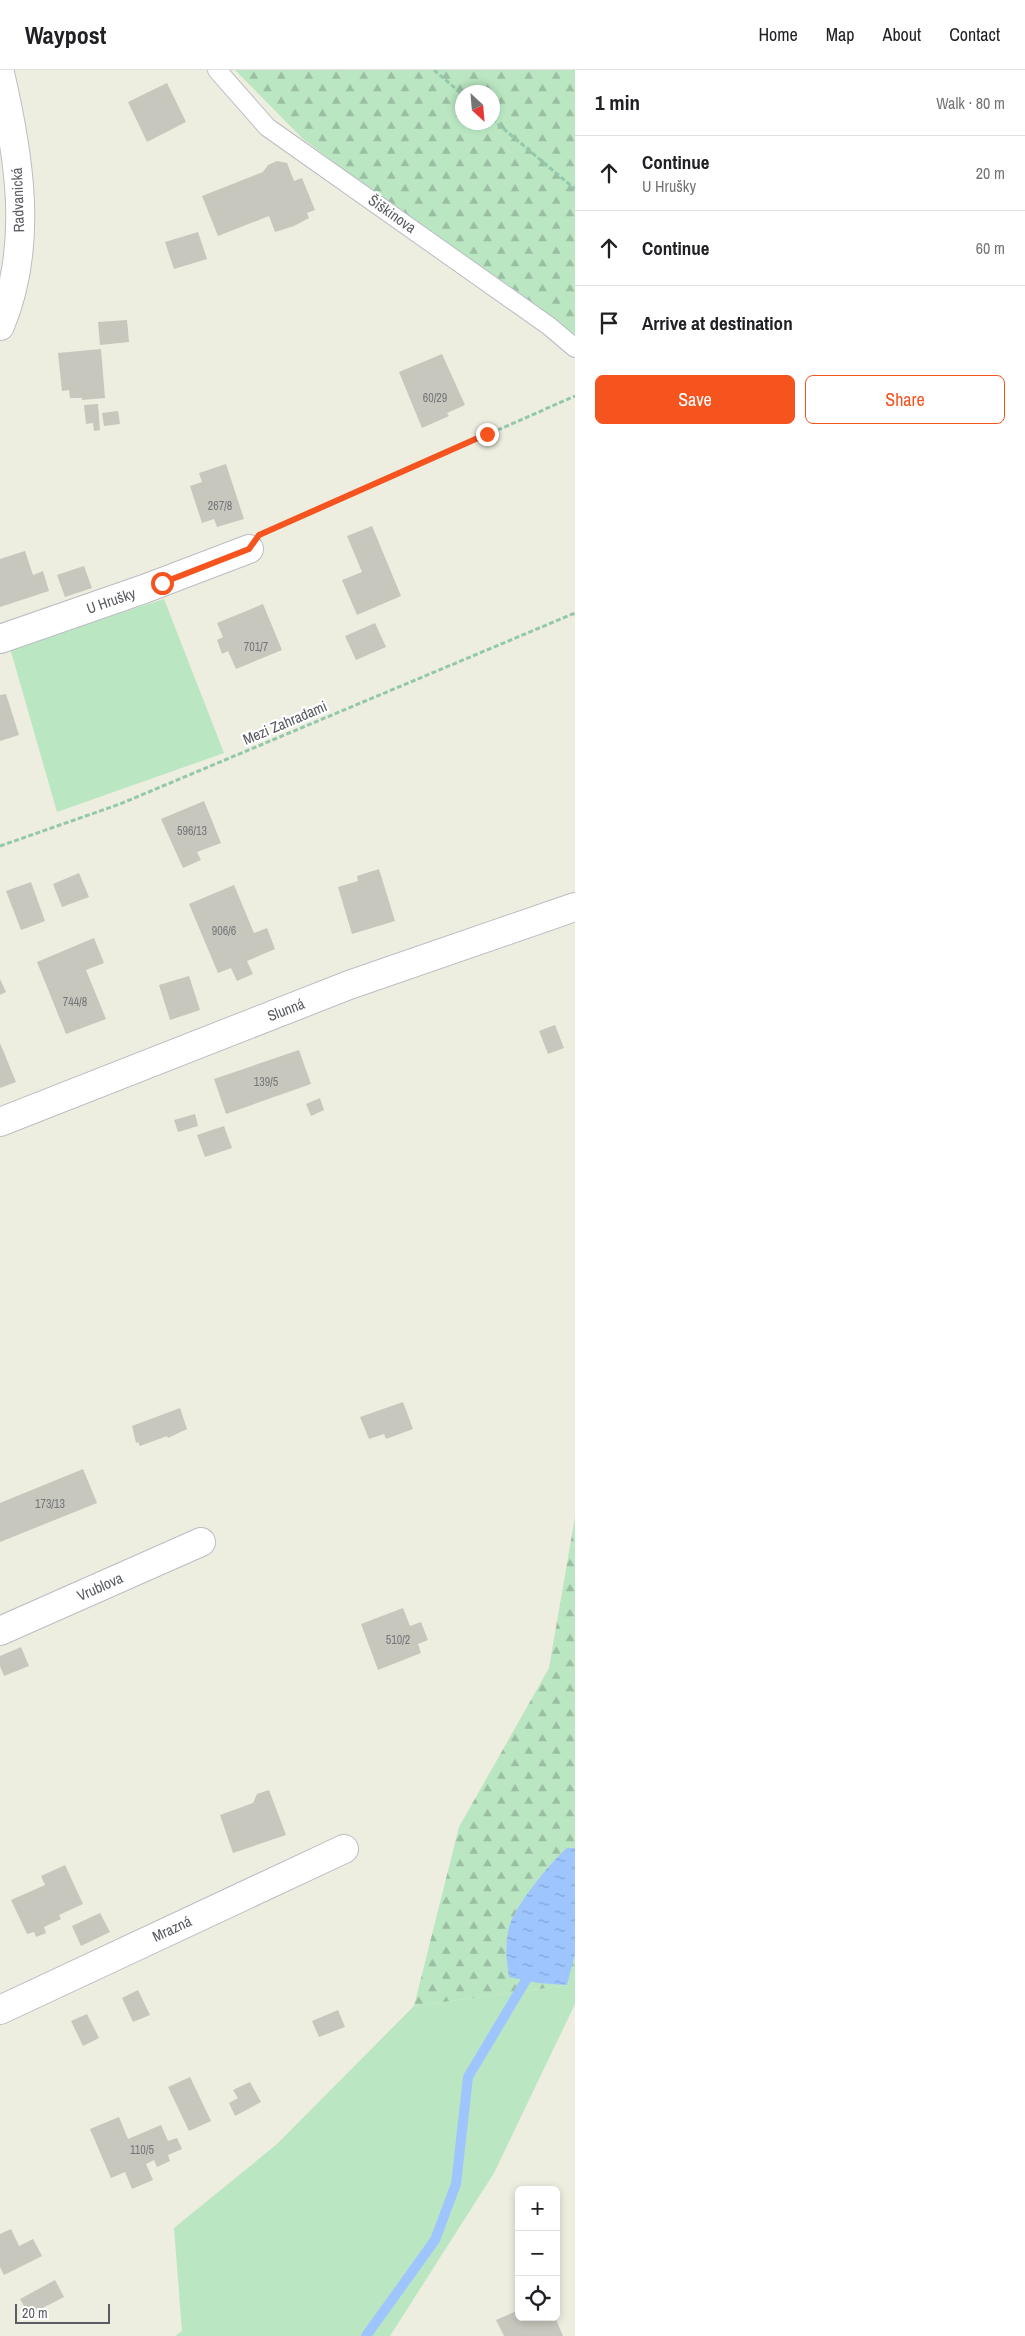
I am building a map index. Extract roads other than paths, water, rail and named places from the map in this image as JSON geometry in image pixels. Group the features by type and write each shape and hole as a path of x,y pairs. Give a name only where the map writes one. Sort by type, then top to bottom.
{"street":[{"name":"Radvanická","path":"0,73 13,130 21,217 16,275 0,326"},
{"name":"U Hrušky","path":"0,638 144,589 249,549"},
{"name":"Slunná","path":"0,1122 350,985 575,908"},
{"name":"Vrublova","path":"0,1631 201,1542"},
{"name":"Mrazná","path":"0,2010 344,1849"}],"lane":[{"name":"Šiškinova","path":"218,70 267,127 549,326 575,348"}],"water":[{"path":"567,1848 575,1848 575,1954 567,1985 538,1983 509,1977 506,1946 509,1927 513,1918 518,1907 534,1885"}],"waterway":[{"path":"366,2336 435,2240 456,2184 468,2077 526,1980"}]}
